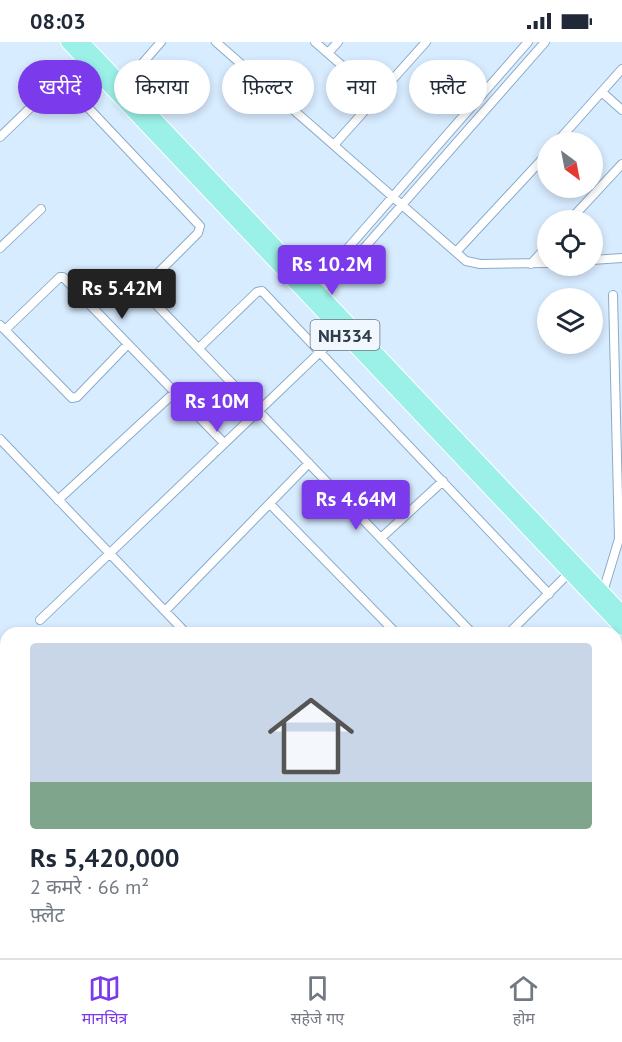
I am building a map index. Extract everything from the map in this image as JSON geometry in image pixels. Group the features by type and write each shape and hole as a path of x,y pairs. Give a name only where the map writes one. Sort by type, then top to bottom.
{"highway":[{"name":"NH334","path":"68,42 114,83"},
{"name":"NH334","path":"82,42 114,81"},
{"name":"NH334","path":"144,114 315,295 622,613"},
{"name":"NH334","path":"315,295 342,331 571,571 621,627"}],"street":[{"path":"145,60 161,42"},
{"path":"216,42 456,252 473,264 537,264"},
{"path":"315,42 336,60"},
{"path":"328,53 338,42"},
{"path":"397,75 426,42"},
{"path":"335,275 341,256 528,42"},
{"path":"315,295 351,263 545,42"},
{"path":"80,60 83,57"},
{"path":"566,132 622,69"},
{"path":"603,93 622,110"},
{"path":"0,137 24,114"},
{"path":"94,114 200,226 198,233 143,288 466,627"},
{"path":"334,146 363,114"},
{"path":"579,210 622,164"},
{"path":"456,252 537,165"},
{"path":"0,248 41,209"},
{"path":"531,264 537,257"},
{"path":"603,259 622,258"},
{"path":"128,344 77,397 72,399 3,328 62,277 128,344 175,392 224,443"},
{"path":"199,348 257,292 262,291 549,594"},
{"path":"603,592 619,538 613,295"},
{"path":"40,620 342,331"},
{"path":"58,500 175,392"},
{"path":"0,439 180,627"},
{"path":"165,611 309,463"},
{"path":"381,538 443,482"},
{"path":"270,504 390,627"},
{"path":"515,627 571,571"}]}
